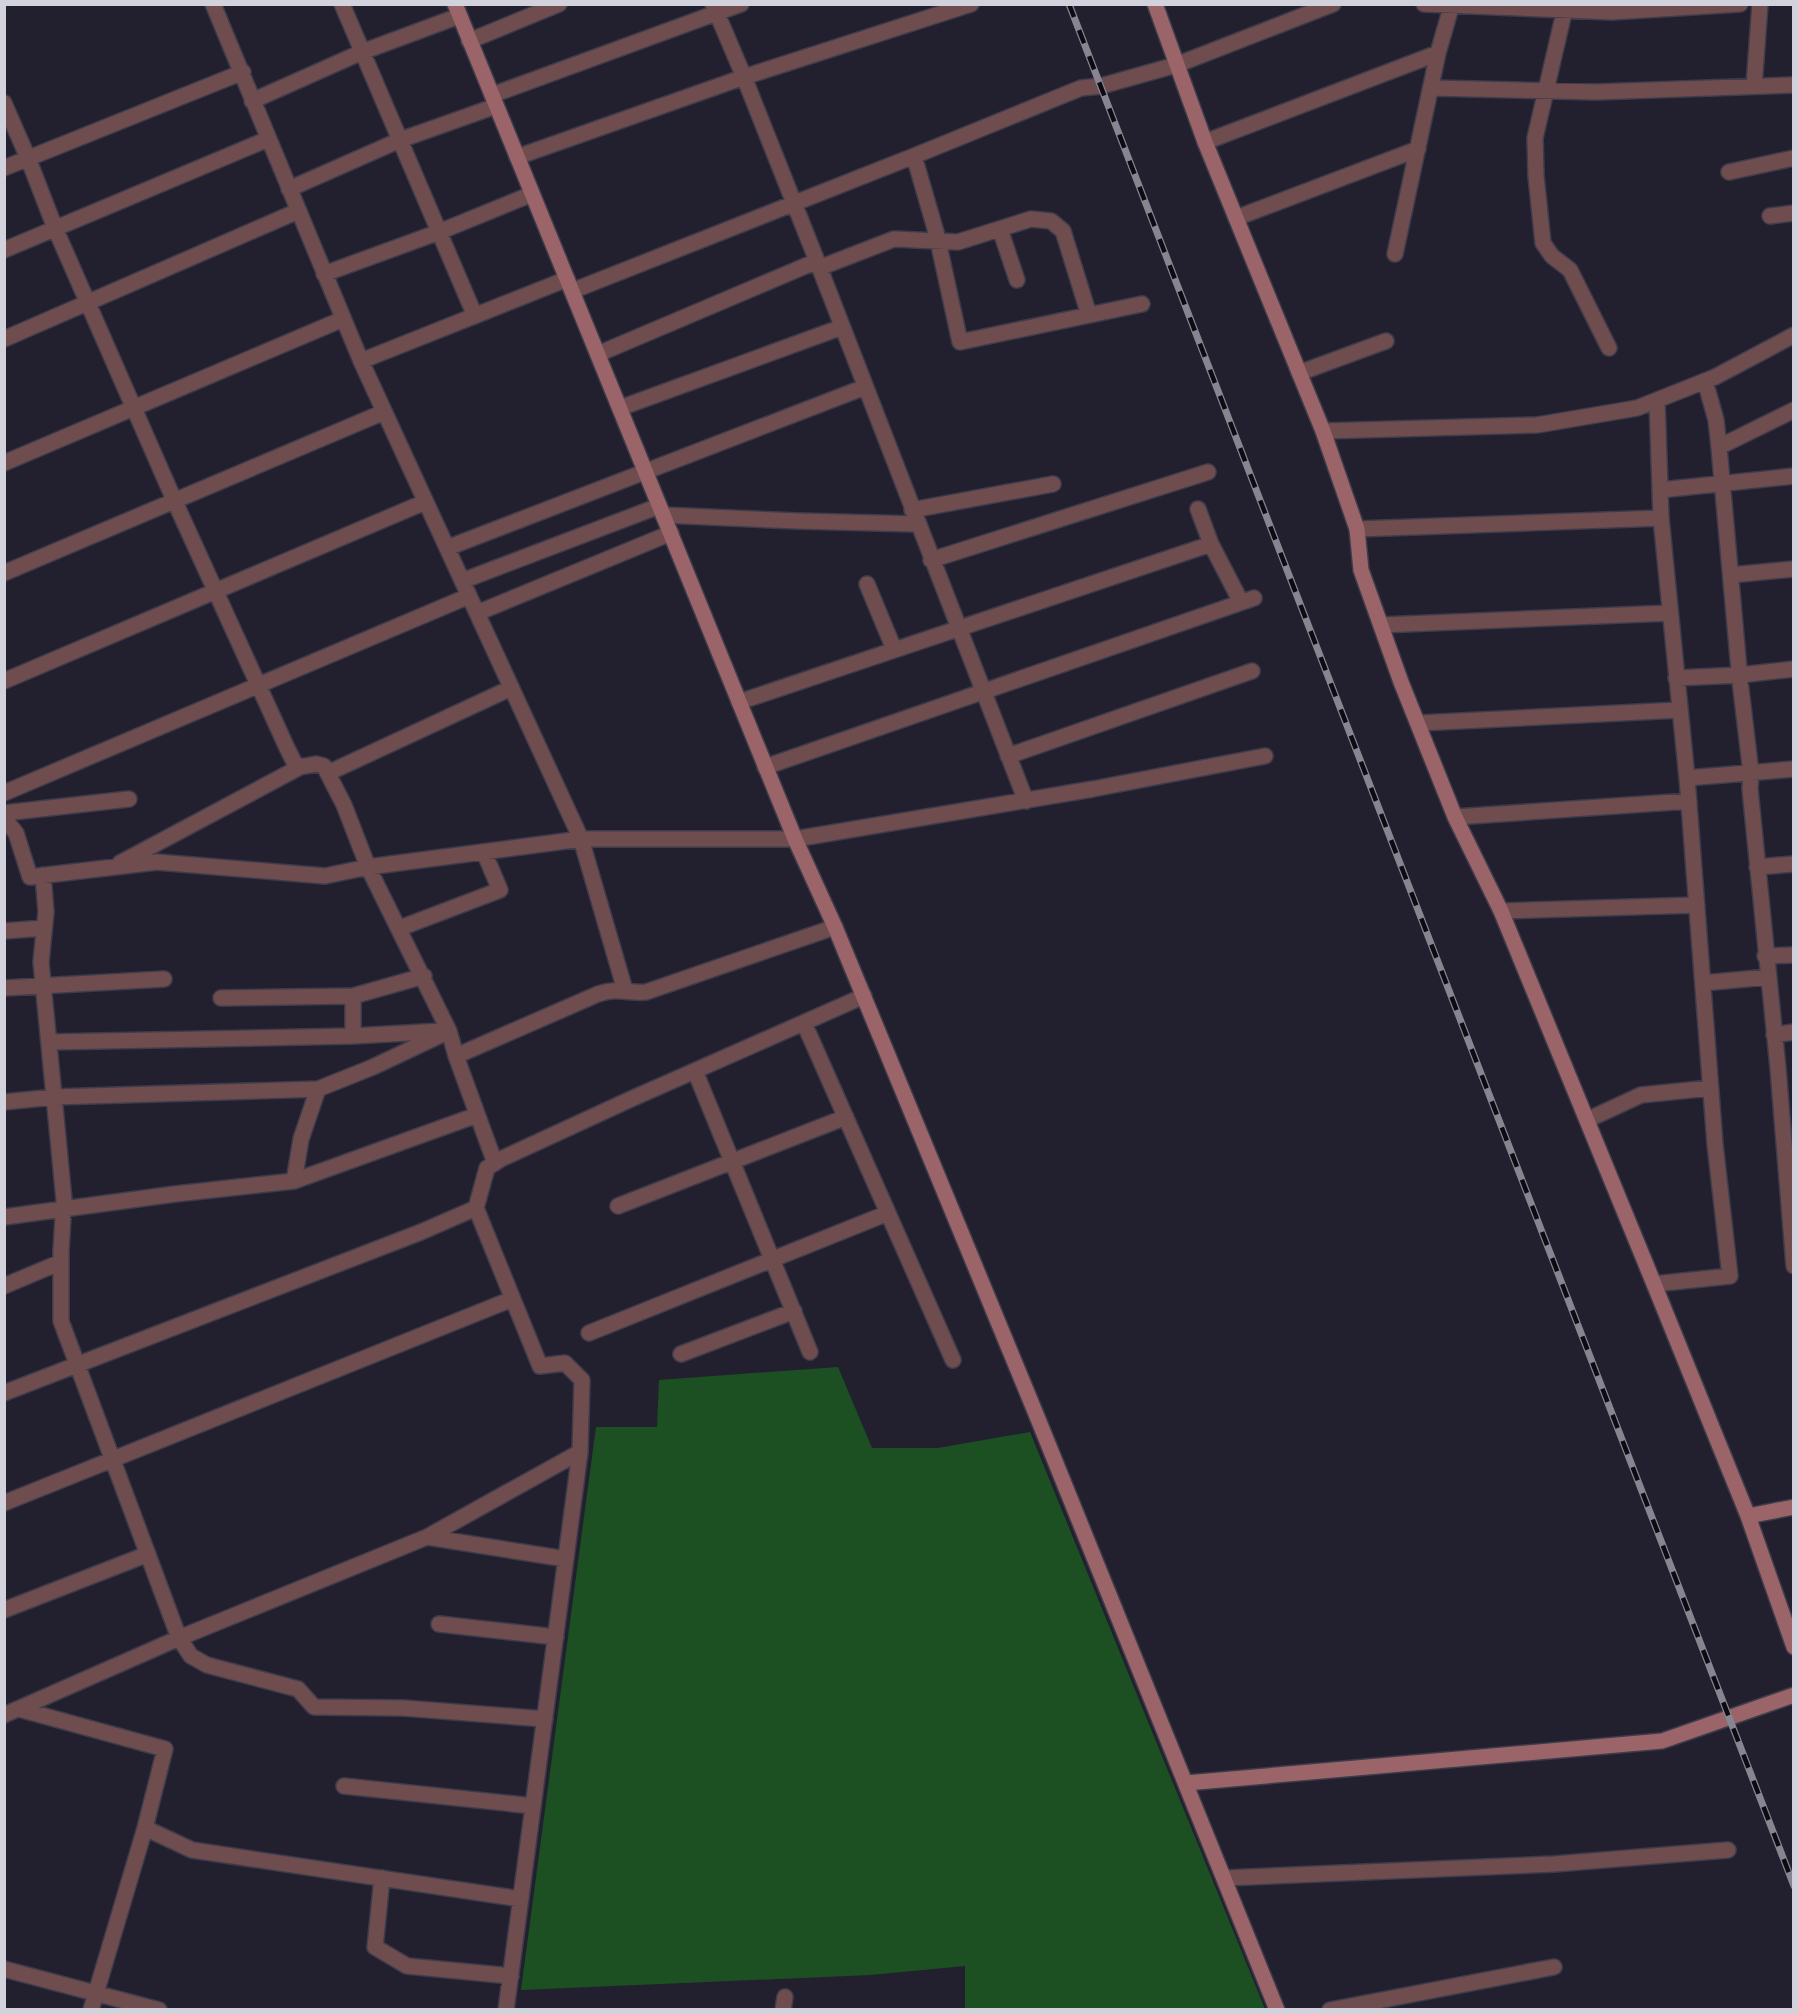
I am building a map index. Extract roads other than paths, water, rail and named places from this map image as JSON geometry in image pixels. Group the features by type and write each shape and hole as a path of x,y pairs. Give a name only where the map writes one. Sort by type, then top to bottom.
{"street":[{"path":"213,4 361,361 581,839 625,990"},
{"path":"342,4 475,316"},
{"path":"469,41 559,4"},
{"path":"289,189 494,100 715,9 741,4"},
{"path":"517,158 744,77 971,4"},
{"path":"1155,4 1176,65 1236,219 1323,431 1357,529 1360,570 1455,817 1501,911 1654,1284 1748,1516 1794,1647"},
{"path":"361,361 475,316 569,285 794,202 1081,88 1101,86 1176,65 1333,4"},
{"path":"1424,4 1566,7 1612,12 1740,4"},
{"path":"1754,86 1760,4"},
{"path":"1395,254 1438,53 1452,5"},
{"path":"1566,7 1535,138 1536,176 1543,243 1552,256 1570,270 1610,348"},
{"path":"715,9 794,202 1026,801"},
{"path":"252,101 457,10 795,840 864,996 1277,2010"},
{"path":"1206,142 1438,53"},
{"path":"4,168 243,72"},
{"path":"1431,87 1596,92 1794,85"},
{"path":"4,103 55,228 174,501 287,748 294,762 300,767"},
{"path":"4,250 268,139"},
{"path":"1236,219 1418,148"},
{"path":"914,156 938,240 960,342 1142,304"},
{"path":"1729,172 1794,158"},
{"path":"324,274 439,232 532,194"},
{"path":"4,339 298,212"},
{"path":"1770,216 1794,213"},
{"path":"598,354 818,264 894,239 958,242 1031,219 1051,221 1063,231 1089,315"},
{"path":"1000,229 1017,280"},
{"path":"4,463 343,319"},
{"path":"620,408 842,327"},
{"path":"1323,431 1537,426 1637,408 1705,381 1794,335"},
{"path":"1299,373 1386,341"},
{"path":"1705,381 1716,420 1719,447 1751,773 1750,789 1765,956 1788,1129 1794,1266"},
{"path":"447,548 865,387"},
{"path":"1654,1284 1730,1276 1710,1088 1689,801 1661,518 1657,400"},
{"path":"1719,447 1794,410"},
{"path":"4,573 384,412"},
{"path":"931,560 1208,472"},
{"path":"1660,490 1794,477"},
{"path":"462,581 661,510 798,521 915,517 1053,484"},
{"path":"4,681 425,501"},
{"path":"765,766 1247,600 1211,544 1198,509"},
{"path":"1357,529 1661,518"},
{"path":"477,613 670,533"},
{"path":"739,702 1211,544"},
{"path":"1731,575 1794,569"},
{"path":"867,584 894,649"},
{"path":"4,793 469,596"},
{"path":"1381,626 1670,613"},
{"path":"1676,678 1740,675 1794,669"},
{"path":"1008,756 1252,671"},
{"path":"328,773 511,688"},
{"path":"1419,723 1680,710"},
{"path":"4,818 16,833 30,877 157,862 325,876 368,867 581,839 795,840 1026,801 1265,756"},
{"path":"112,867 300,767 316,764 324,766 344,805 368,867 424,976 449,1031 495,1163"},
{"path":"1687,778 1794,769"},
{"path":"4,813 129,799"},
{"path":"1455,817 1689,801"},
{"path":"400,928 500,890 484,852"},
{"path":"1757,867 1794,864"},
{"path":"43,875 46,912 41,962 64,1210 61,1321 179,1638 191,1656 207,1665 298,1689 315,1707 403,1708 545,1719"},
{"path":"1501,911 1697,905"},
{"path":"456,1056 598,994 610,990 646,992 835,927"},
{"path":"4,931 44,928"},
{"path":"1765,956 1794,955"},
{"path":"221,998 353,996 424,976"},
{"path":"1703,983 1768,977"},
{"path":"4,988 164,979"},
{"path":"353,996 353,1035"},
{"path":"506,2010 580,1452 582,1380 565,1363 540,1366 476,1208 487,1168 695,1071 864,996"},
{"path":"804,1023 953,1360"},
{"path":"49,1042 449,1031"},
{"path":"4,1102 54,1097 318,1089 373,1067 449,1031"},
{"path":"1774,1035 1794,1032"},
{"path":"695,1071 810,1352"},
{"path":"1587,1120 1641,1095 1710,1088"},
{"path":"294,1180 301,1139 318,1089"},
{"path":"4,1217 294,1180 477,1115"},
{"path":"618,1206 846,1117"},
{"path":"4,1393 421,1232 476,1208"},
{"path":"589,1333 888,1213"},
{"path":"4,1286 62,1262"},
{"path":"4,1503 512,1299"},
{"path":"681,1354 794,1311"},
{"path":"12,1712 179,1638 427,1538 580,1452"},
{"path":"1748,1516 1794,1507"},
{"path":"427,1538 566,1559"},
{"path":"4,1610 148,1554"},
{"path":"439,1624 556,1637"},
{"path":"1186,1783 1662,1741 1794,1695"},
{"path":"12,1712 165,1749 145,1828 91,2010"},
{"path":"345,1786 533,1806"},
{"path":"145,1828 192,1850 521,1899"},
{"path":"1224,1878 1554,1864 1728,1850"},
{"path":"382,1878 375,1947 407,1966 511,1976"},
{"path":"1330,2010 1554,1967"},
{"path":"4,1969 159,2010"}],"railway":[{"path":"1069,4 1794,1886"}]}
